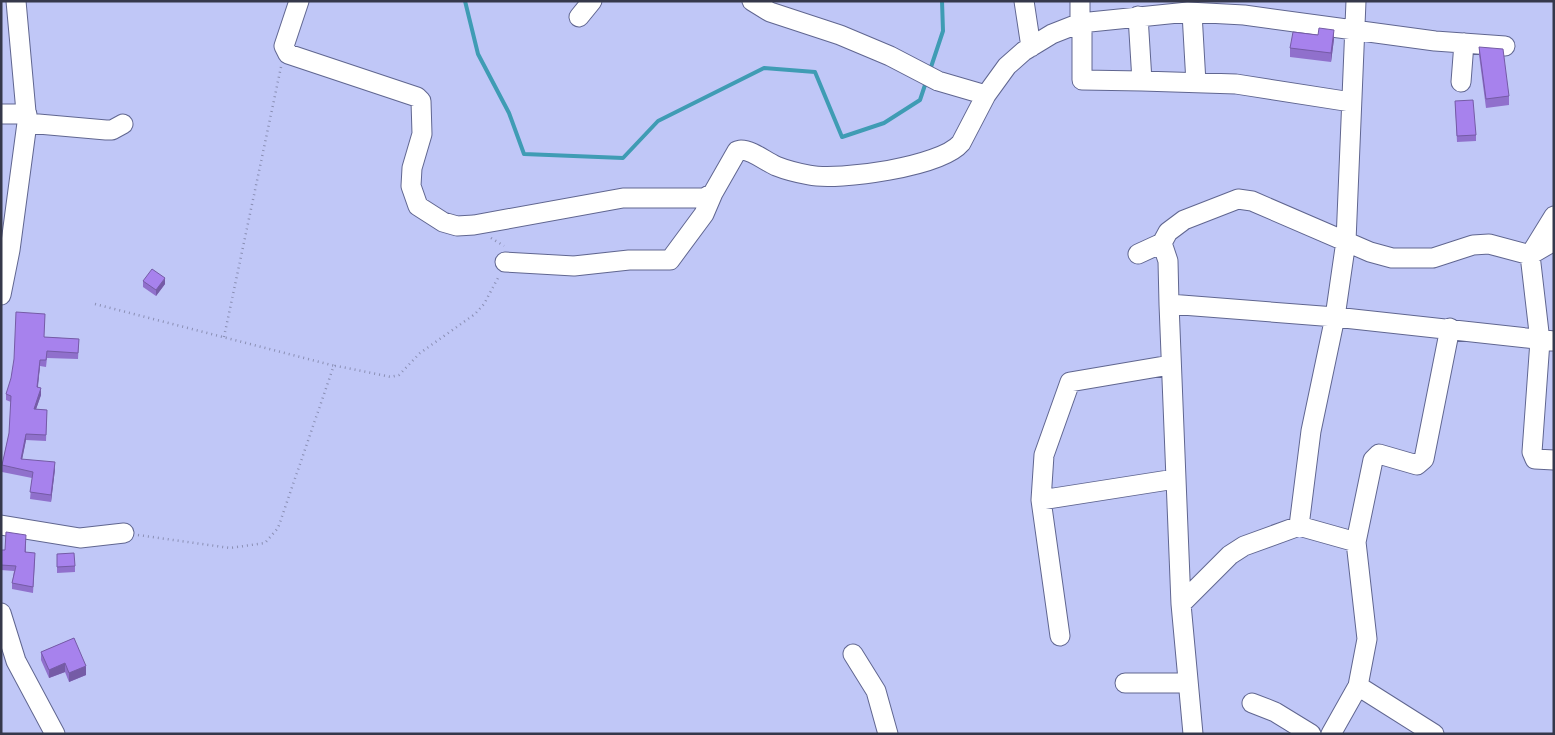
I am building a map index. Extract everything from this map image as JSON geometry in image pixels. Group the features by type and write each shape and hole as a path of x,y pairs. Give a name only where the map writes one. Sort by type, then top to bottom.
{"street":[{"path":"1,295 6,249 27,118 16,1"},
{"path":"299,1 284,49 288,54 417,97 421,102 422,134 412,168 411,186 418,206 443,222 457,226 474,225 623,198 704,198 712,193"},
{"path":"579,17 592,1"},
{"path":"752,1 770,12 840,35 920,70 938,81 986,95"},
{"path":"1024,1 1031,47"},
{"path":"1080,1 1082,80 1236,84 1352,102"},
{"path":"1299,526 1311,430 1335,317 1346,242 1356,1"},
{"path":"1186,9 1196,82"},
{"path":"505,262 574,266 629,260 670,260 704,214 712,193 737,151 740,150 777,166 826,177 878,172 934,160 956,149 986,95 1007,66 1031,47 1052,34 1081,23 1132,11 1186,9 1464,43 1505,46"},
{"path":"1132,11 1142,81"},
{"path":"1461,82 1464,43"},
{"path":"1,114 106,130 112,130 123,124"},
{"path":"1138,254 1162,243 1168,232 1184,220 1238,199 1252,202 1346,242 1392,258 1433,258 1473,245 1489,244 1530,255 1554,241"},
{"path":"1554,216 1530,255 1547,341 1532,452 1535,459 1554,460"},
{"path":"1162,243 1168,261 1174,479 1181,604 1193,734"},
{"path":"1169,304 1450,328 1547,341"},
{"path":"1331,734 1358,686 1367,639 1356,542 1376,456 1379,454 1417,465 1424,459 1450,328"},
{"path":"1060,636 1041,500 1044,455 1070,382 1170,366"},
{"path":"1041,500 1174,479"},
{"path":"1,525 80,538 124,533"},
{"path":"1181,604 1230,555 1251,543 1299,526 1356,542"},
{"path":"1,613 9,665 55,734"},
{"path":"853,654 876,691 888,734"},
{"path":"1126,683 1188,683"},
{"path":"1358,686 1415,729 1434,734"},
{"path":"1252,704 1275,712 1311,734"}],"path":[{"path":"224,337 284,49"},
{"path":"95,304 336,366 385,377 398,375 420,353 474,314 484,304 505,262 506,247 474,225"},
{"path":"124,533 230,548 265,543 278,528 328,380 336,366"}],"building":[{"path":"1319,28 1334,30 1331,53 1290,48 1293,32 1318,35"},
{"path":"1479,47 1503,49 1509,96 1486,99"},
{"path":"1473,100 1476,135 1457,136 1455,101"},
{"path":"152,269 165,278 156,290 143,281"},
{"path":"16,312 45,314 44,337 79,339 78,353 47,351 46,360 40,360 37,387 41,388 34,409 47,410 46,435 26,434 21,459 55,462 51,495 30,492 33,472 2,465 9,433 11,396 6,394 14,359"},
{"path":"6,532 26,535 25,552 35,553 33,587 12,583 16,566 1,565 1,550 5,550"},
{"path":"74,553 75,566 57,567 57,554"},
{"path":"74,638 86,666 69,673 65,663 49,670 41,652"}],"waterway":[{"path":"465,1 478,54 509,113 524,154 623,158 658,121 764,68 815,72 842,137 884,123 920,100 926,82"},
{"path":"930,70 943,31 942,1"}]}
